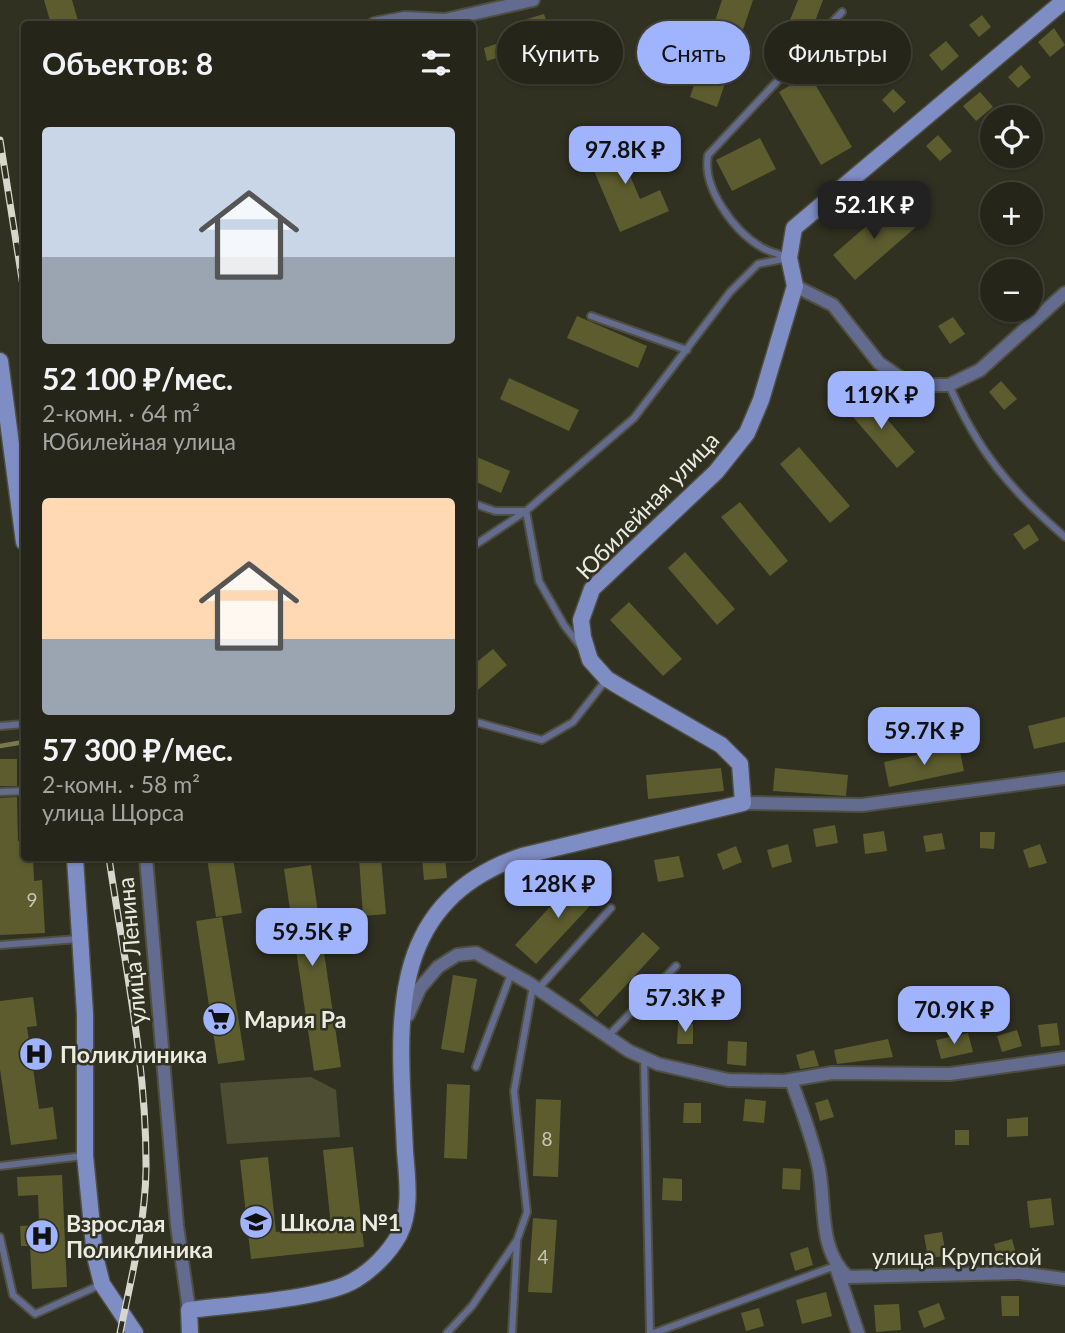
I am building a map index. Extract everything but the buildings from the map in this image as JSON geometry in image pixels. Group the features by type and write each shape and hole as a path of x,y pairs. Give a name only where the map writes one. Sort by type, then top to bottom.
{"street":[{"path":"390,21 405,18 445,20 533,0"},
{"name":"Юбилейная улица","path":"743,803 740,764 721,745 607,679 590,660 581,620 592,589 716,472 747,433 761,400 794,286 789,258 794,228 1065,1"},
{"path":"794,286 833,305 880,363 911,385 949,385 979,370 1065,293"},
{"path":"0,362 21,520"},
{"path":"189,1310 340,1288 369,1271 400,1234 408,1204 399,1063 400,1023 409,965 437,911 475,877 494,866 522,856 743,803 862,805 1065,778"},
{"name":"улица Ленина","path":"75,861 85,1014 85,1156 95,1256 102,1284 135,1333"},
{"name":"улица Ленина","path":"146,861 177,1225 190,1333"},
{"path":"399,1063 410,1006 420,988 438,967 457,956 476,953 512,972 644,1057 728,1080 790,1080 832,1073 950,1074 1065,1058"},
{"path":"790,1080 819,1169 828,1247 858,1333"},
{"name":"улица Крупской","path":"835,1265 848,1277 1020,1273 1065,1279"}],"lane":[{"path":"789,258 762,248 744,234 715,191 706,168 708,155 842,12"},
{"path":"476,544 526,510 634,418 730,292 758,264 789,258"},
{"path":"591,316 687,350"},
{"path":"949,385 962,416 995,469 1065,537"},
{"path":"476,504 495,511 526,510"},
{"path":"526,510 539,581 564,625 590,660"},
{"path":"476,722 542,740 573,722 607,679"},
{"path":"0,726 21,724"},
{"path":"0,792 21,791"},
{"path":"447,1333 472,1306 517,1240 527,1212 513,1091 536,988 611,908"},
{"path":"0,945 80,939"},
{"path":"608,1036 676,966"},
{"path":"476,1067 512,972"},
{"path":"644,1057 652,1333 835,1265"},
{"path":"0,1166 85,1156"},
{"path":"0,1237 13,1295 35,1314 102,1284"},
{"path":"512,1333 517,1240"}],"green space":[{"path":"311,1077 336,1090 340,1137 227,1144 220,1083"}],"waterway":[{"path":"0,746 21,742"}],"railway":[{"path":"0,140 21,273"},
{"path":"109,861 139,1052 146,1170 137,1252 120,1333"}],"place":[{"name":"Мария Ра","path":"219,1019"},
{"name":"Поликлиника","path":"36,1054"},
{"name":"Школа №1","path":"256,1222"},
{"name":"Взрослая Поликлиника","path":"42,1236"}]}
